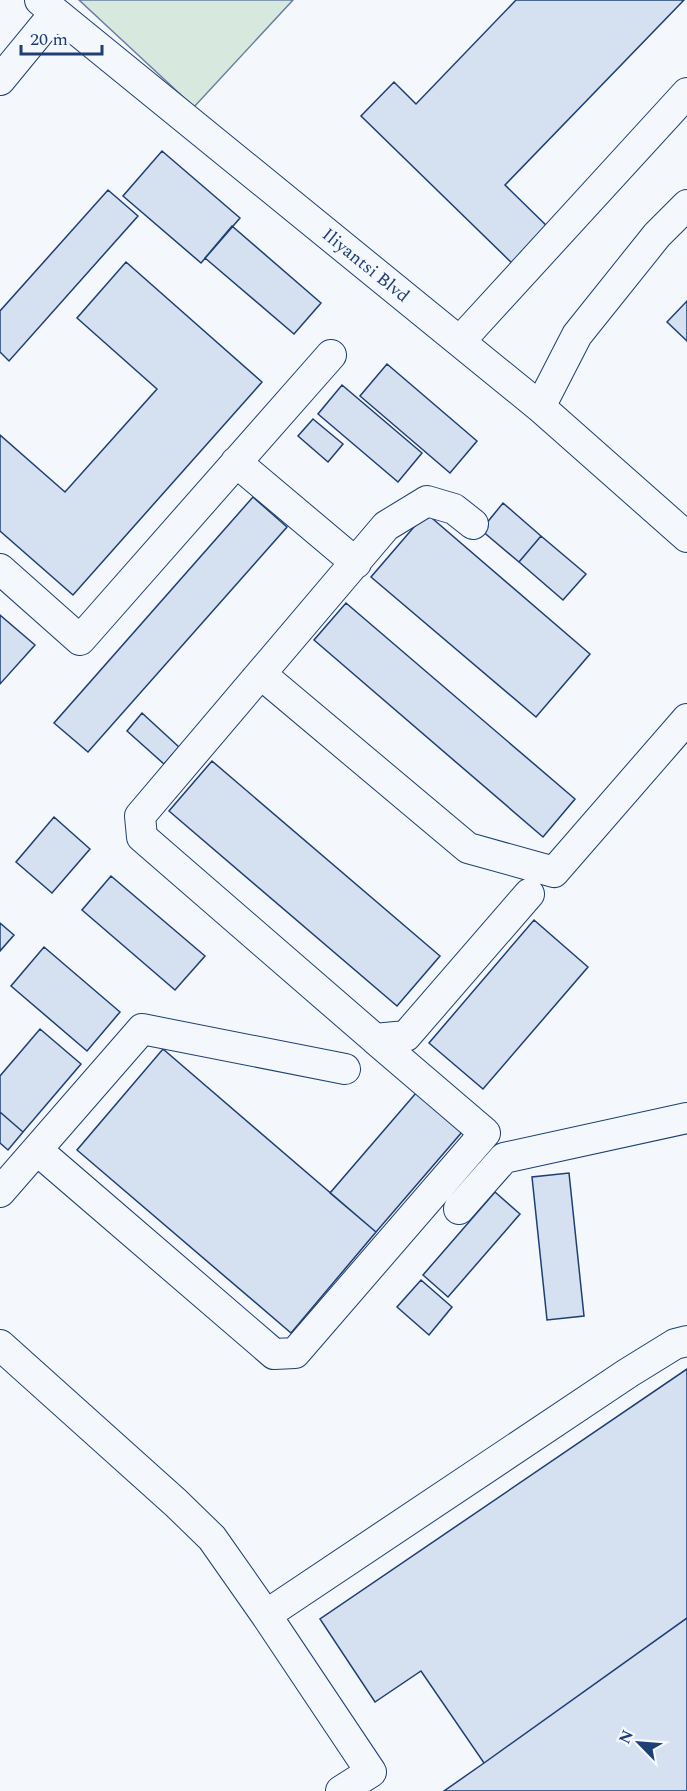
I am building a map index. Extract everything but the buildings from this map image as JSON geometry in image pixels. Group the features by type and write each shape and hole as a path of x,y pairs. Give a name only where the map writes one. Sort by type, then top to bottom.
{"street":[{"path":"0,80 47,6"},
{"name":"Iliyantsi Blvd","path":"47,6 540,406 687,537"},
{"path":"460,341 687,93"},
{"path":"540,406 577,335 657,236 687,205"},
{"path":"0,569 80,640 331,355"},
{"path":"236,462 356,563"},
{"path":"37,1150 274,1354 295,1353 484,1133 142,837 140,816 262,675 386,526 427,501 454,509 473,524"},
{"path":"262,675 468,848 554,872 684,729"},
{"path":"375,1039 406,1036 529,894"},
{"path":"3,1182 37,1150 142,1029 345,1069"},
{"path":"459,1209 504,1158 687,1118"},
{"path":"266,1615 627,1373 675,1344 687,1341"},
{"path":"0,1345 212,1538 371,1772 341,1791"}],"shaded area":[{"path":"79,0 293,0 194,107"}]}
